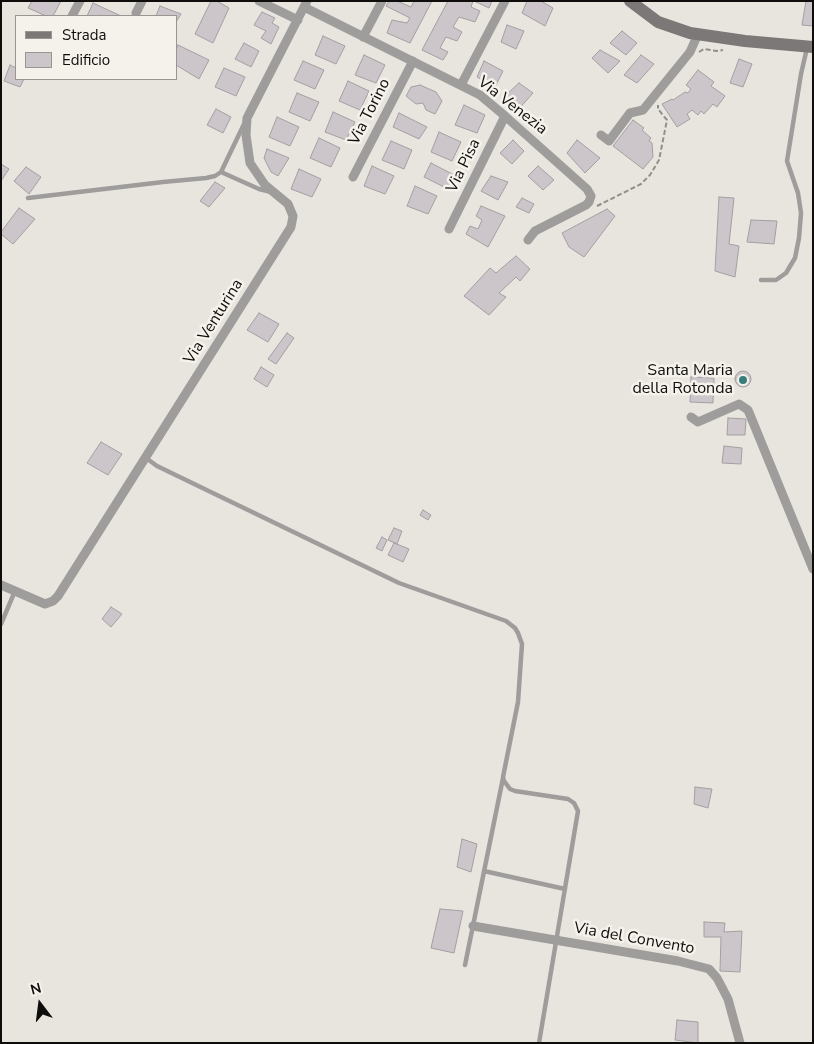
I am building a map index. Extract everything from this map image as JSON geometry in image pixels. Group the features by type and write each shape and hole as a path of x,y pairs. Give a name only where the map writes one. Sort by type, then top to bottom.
{"main road":[{"path":"630,1 658,22 698,34 744,41 810,47"}],"street":[{"path":"73,15 80,1"},
{"path":"136,13 142,1"},
{"path":"260,1 298,20"},
{"path":"364,38 382,1"},
{"path":"461,86 505,1"},
{"name":"Via Venturina","path":"1,586 45,604 53,601 58,596 291,227 293,216 288,204 265,185 250,163 246,135 247,118 306,4"},
{"name":"Via Venezia","path":"306,4 364,38 480,95 587,189 591,196 586,205 535,232 528,240"},
{"path":"601,135 609,141 630,113 643,110 690,52 698,34"},
{"name":"Via Torino","path":"353,177 413,61"},
{"name":"Via Pisa","path":"449,229 505,116"},
{"path":"691,417 698,422 703,421 739,404 748,410 813,569"},
{"name":"Via del Convento","path":"473,926 678,961 709,969 717,978 728,999 740,1043"}],"lane":[{"path":"761,280 776,280 786,273 794,258 799,238 801,213 798,193 787,161 801,74 810,47"},
{"path":"28,198 215,176 220,172 247,118"},
{"path":"220,172 259,189 275,193"},
{"path":"146,458 157,466 399,583 506,621 515,628 521,637 518,702 465,965"},
{"path":"1,624 14,591"},
{"path":"503,776 510,789 568,799 576,806 578,816 539,1043"},
{"path":"484,871 565,888"}],"path":[{"path":"594,208 641,184 650,175 659,160 667,120 658,109 658,102"}],"building":[{"path":"32,1 61,1 54,15 44,15 28,8"},
{"path":"211,1 217,1 229,8 213,43 195,34"},
{"path":"389,1 397,1 411,7 414,1 432,1 410,43 387,33 392,20 407,23 410,18 386,6"},
{"path":"448,1 473,1 471,7 480,11 475,22 459,17 453,27 462,32 457,41 446,37 440,48 448,52 443,60 422,50"},
{"path":"474,1 492,1 489,8"},
{"path":"527,1 541,1 553,8 545,26 522,13"},
{"path":"806,1 813,1 813,26 802,25"},
{"path":"93,3 119,15 87,15"},
{"path":"160,6 181,14 178,19 178,15 156,15"},
{"path":"262,12 275,18 272,23 279,27 271,44 261,38 266,31 254,25"},
{"path":"507,25 524,31 516,49 501,42"},
{"path":"622,31 637,43 626,55 610,43"},
{"path":"323,36 345,46 336,64 315,55"},
{"path":"244,43 259,51 251,67 235,59"},
{"path":"178,45 209,60 199,79 178,66"},
{"path":"600,50 620,61 608,73 592,58"},
{"path":"364,55 385,65 376,83 355,75"},
{"path":"641,55 654,64 637,83 624,75"},
{"path":"739,59 752,64 743,87 730,83"},
{"path":"303,61 324,70 315,89 294,80"},
{"path":"484,61 503,71 495,87 477,77"},
{"path":"10,65 15,68 15,80 24,80 20,87 4,81"},
{"path":"224,68 245,77 236,96 215,87"},
{"path":"698,70 714,82 711,86 725,96 717,107 713,104 704,114 701,111 698,115 692,110 687,114 690,119 677,127 662,104 673,100 685,92 688,93 691,89 686,85"},
{"path":"348,81 369,91 360,110 339,101"},
{"path":"519,83 533,93 517,111 506,95"},
{"path":"420,85 436,92 442,101 435,114 426,110 423,103 416,104 406,96 411,87"},
{"path":"297,93 319,102 310,121 289,112"},
{"path":"464,105 485,115 477,133 455,125"},
{"path":"216,109 231,117 223,133 207,125"},
{"path":"333,112 355,122 346,140 325,132"},
{"path":"399,113 427,127 419,139 393,127"},
{"path":"277,117 299,127 290,146 269,137"},
{"path":"633,120 644,128 642,130 651,138 649,141 652,143 653,157 643,169 613,146"},
{"path":"439,132 461,142 452,161 431,152"},
{"path":"319,138 340,148 331,167 310,158"},
{"path":"513,140 524,151 512,164 500,153"},
{"path":"577,140 600,158 585,173 567,153"},
{"path":"391,141 412,150 404,169 382,160"},
{"path":"267,149 289,158 278,176 271,172 264,158"},
{"path":"431,163 458,177 450,190 424,177"},
{"path":"1,164 9,169 1,181"},
{"path":"372,166 394,176 385,194 364,186"},
{"path":"538,166 554,180 543,190 528,176"},
{"path":"26,167 41,177 29,194 14,181"},
{"path":"299,169 321,179 312,197 291,189"},
{"path":"491,176 508,182 498,200 481,191"},
{"path":"215,182 225,188 209,207 200,201"},
{"path":"415,186 437,196 428,214 407,206"},
{"path":"719,197 734,198 729,244 739,246 735,277 715,271"},
{"path":"522,198 534,204 529,213 516,207"},
{"path":"481,206 505,216 488,247 466,234 470,226 478,229 482,220 476,216"},
{"path":"19,208 35,219 13,244 1,232"},
{"path":"607,209 615,216 584,257 569,247 562,233"},
{"path":"751,220 777,221 774,244 747,242"},
{"path":"516,256 530,269 520,281 516,277 499,293 506,297 489,315 464,296 490,268 496,273"},
{"path":"259,313 279,324 268,342 247,330"},
{"path":"287,333 294,338 276,364 268,359"},
{"path":"261,367 274,375 267,387 254,379"},
{"name":"Santa Maria della Rotonda","path":"740,371 746,371 751,376 749,385 740,387 735,382 735,376"},
{"path":"691,377 714,378 713,403 690,402"},
{"path":"728,418 746,419 745,435 727,435"},
{"path":"101,442 122,454 108,475 87,463"},
{"path":"724,446 742,448 741,464 722,463"},
{"path":"423,510 431,515 428,520 420,515"},
{"path":"394,528 402,531 397,544 388,540"},
{"path":"382,537 387,540 382,551 376,548"},
{"path":"394,543 409,549 403,562 388,555"},
{"path":"111,607 122,614 111,627 102,619"},
{"path":"695,787 712,789 708,808 694,804"},
{"path":"462,839 477,844 471,872 457,867"},
{"path":"440,909 463,911 454,953 431,948"},
{"path":"704,922 725,923 724,932 742,931 740,972 720,971 721,937 704,937"},
{"path":"677,1020 698,1022 698,1043 675,1040"}],"place":[{"name":"Santa Maria della Rotonda","path":"743,380"}]}
